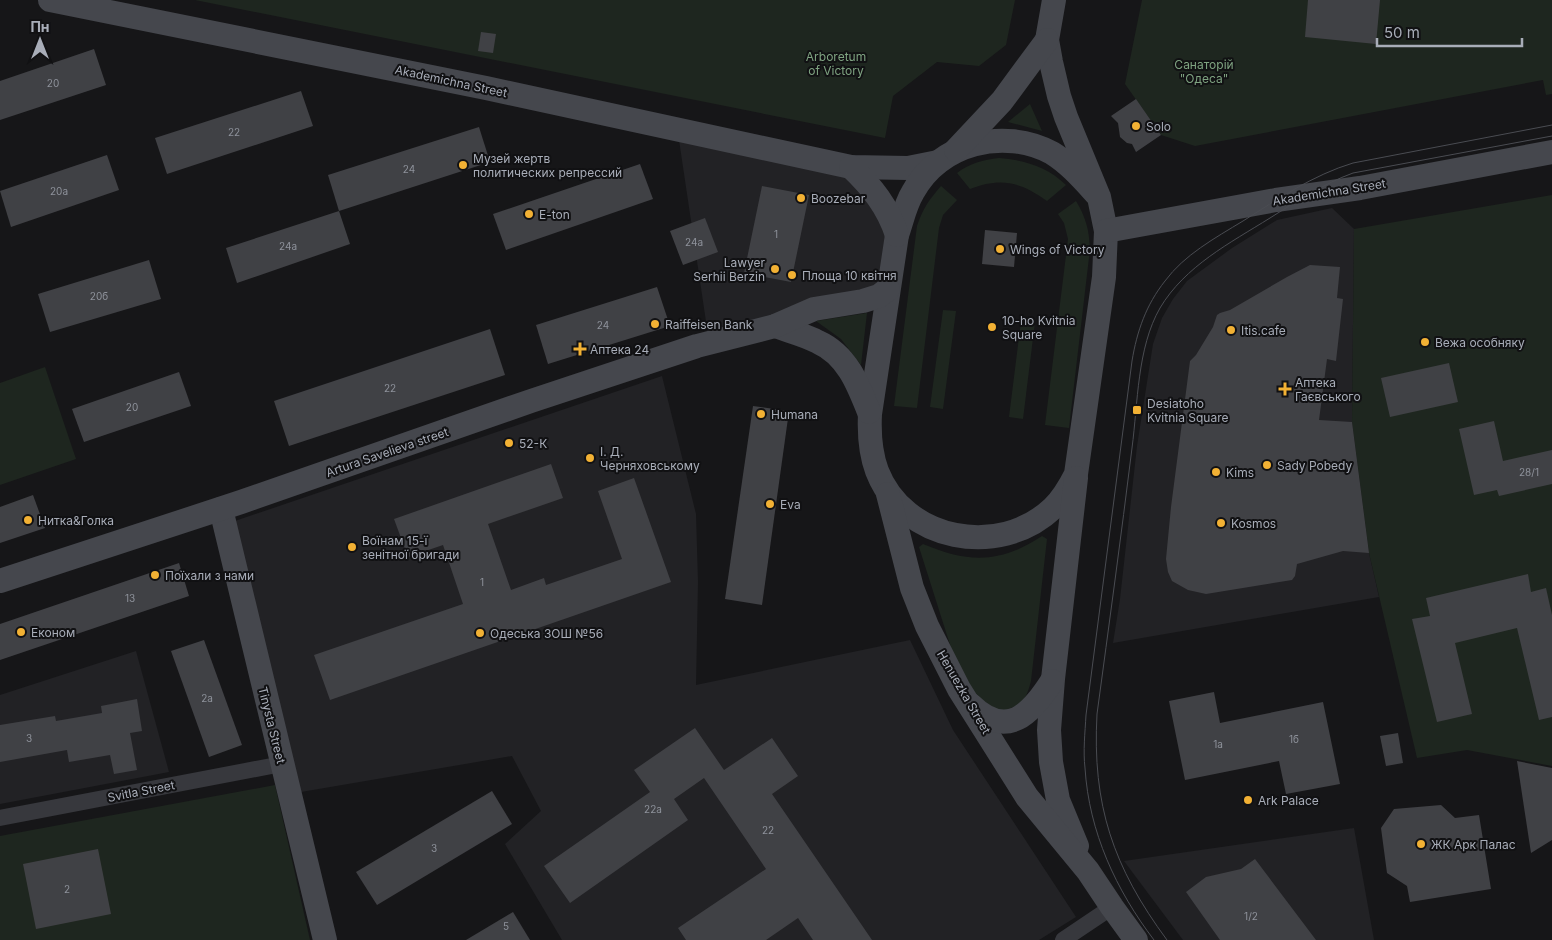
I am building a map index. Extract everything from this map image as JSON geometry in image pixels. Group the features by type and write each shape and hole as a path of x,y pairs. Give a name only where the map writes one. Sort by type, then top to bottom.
{"main road":[{"name":"Akademichna Street","path":"50,0 476,86 852,166 908,168 946,157"},
{"path":"1047,40 1002,101 946,157 924,176 913,191 897,235 870,414 871,452 877,472 900,506 916,519 935,529 955,536 976,538 997,536 1017,531 1036,521 1052,508 1066,492 1076,474 1104,277 1106,231 1099,197 1059,96 1047,40 1054,0"},
{"path":"946,157 970,145 987,141 1004,140 1037,146 1067,164 1099,197"},
{"name":"Akademichna Street","path":"1106,231 1276,200 1360,188 1552,152"},
{"path":"852,166 877,194 887,210 897,235"},
{"name":"Artura Savelieva street","path":"0,581 221,509 540,398 697,346 775,326 814,309 864,301 879,296 888,289"},
{"path":"775,326 819,342 837,354 858,383 870,414"},
{"name":"Henuezka Street","path":"1076,474 1049,730 1051,762 1058,800 1088,871"},
{"name":"Henuezka Street","path":"887,489 912,588 928,626 959,689 1027,797 1088,871 1136,940"},
{"name":"Tinysta Street","path":"221,509 325,940"},
{"path":"959,689 978,712 988,718 1005,721 1021,717 1028,712 1036,704 1053,679"}],"street":[{"name":"Svitla Street","path":"0,818 282,764"},
{"path":"1063,940 1112,907"}],"shaded area":[{"path":"679,140 821,167 867,187 886,228 887,268 876,290 708,335"},
{"path":"1332,208 1354,229 1352,422 1369,553 1379,597 1113,643 1120,599 1137,446 1153,344 1162,318 1173,299 1187,281 1232,248 1277,220"},
{"path":"662,376 696,514 698,582 696,685 910,640 953,730 1076,917 1039,940 562,940 505,844 541,811 512,756 301,792 235,521"},
{"path":"136,651 169,772 0,804 0,695"},
{"path":"1354,828 1374,940 1183,940 1124,861"}],"green space":[{"name":"Arboretum of Victory","path":"195,0 1015,0 1006,45 979,66 937,62 893,96 885,138"},
{"name":"Санаторій \"Одеса\"","path":"1142,0 1552,0 1552,94 1546,95 1543,80 1195,146 1161,135 1125,84"},
{"path":"1030,104 1042,131 1008,122"},
{"path":"999,158 1036,165 1052,173 1066,185 1047,201 1028,189 1010,183 991,183 970,189 957,173 977,162"},
{"path":"941,186 957,200 943,215 939,228 917,408 894,406 917,226 927,204"},
{"path":"1552,195 1552,766 1467,750 1417,758 1369,553 1352,422 1354,229"},
{"path":"1076,201 1086,224 1090,249 1069,428 1045,425 1068,239 1064,223 1058,214"},
{"path":"943,310 956,311 943,409 930,407"},
{"path":"867,313 861,365 841,339 816,321"},
{"path":"1021,321 1035,322 1023,419 1009,417"},
{"path":"45,367 76,459 0,485 0,383"},
{"path":"1042,536 1047,539 1031,681 1027,695 1021,702 999,712 980,698 972,689 952,651 919,547 923,544 955,555 984,558 1012,552"},
{"path":"275,785 310,940 0,940 0,836"}],"building":[{"path":"1308,0 1380,0 1376,44 1305,37"},
{"path":"481,32 496,34 493,53 478,51"},
{"path":"94,49 106,85 0,120 0,81"},
{"path":"301,91 313,126 167,174 155,138"},
{"name":"Solo","path":"1136,99 1161,135 1136,152 1132,144 1127,143 1120,137 1118,123 1111,116"},
{"path":"479,127 490,162 339,211 328,175"},
{"path":"107,155 119,190 11,227 0,191"},
{"path":"640,164 653,199 506,250 493,214"},
{"path":"762,186 809,195 791,282 744,273"},
{"path":"339,211 350,244 237,283 226,248"},
{"path":"705,218 718,252 683,265 670,231"},
{"path":"985,230 1017,233 1014,267 982,264"},
{"path":"149,260 161,299 50,332 38,294"},
{"name":"Sady Pobedy","path":"1310,265 1340,267 1337,298 1343,299 1336,361 1327,359 1319,420 1352,422 1369,553 1343,551 1297,564 1295,576 1292,580 1206,594 1188,590 1172,581 1166,559 1190,361 1196,355 1213,327 1217,315 1230,310"},
{"path":"657,287 670,326 548,364 536,325"},
{"path":"490,329 505,375 289,446 274,401"},
{"path":"1449,363 1458,402 1390,417 1381,378"},
{"path":"179,372 191,406 84,442 72,409"},
{"path":"753,406 789,411 762,605 725,599"},
{"path":"1494,421 1503,461 1552,450 1552,484 1499,496 1497,490 1474,495 1459,429"},
{"path":"551,464 563,498 488,524 511,590 544,578 546,585 622,559 598,491 634,478 671,582 330,700 314,655 463,604 443,545 408,557 394,519"},
{"path":"33,495 45,528 0,543 0,507"},
{"path":"179,563 189,596 0,660 0,624"},
{"path":"1528,574 1531,592 1546,588 1552,615 1552,717 1539,720 1517,628 1455,643 1472,714 1437,722 1412,619 1430,616 1426,598"},
{"path":"204,640 242,745 209,757 171,651"},
{"path":"1214,692 1220,723 1323,702 1340,784 1286,794 1279,761 1185,780 1169,701"},
{"path":"137,699 142,731 130,733 137,770 114,774 110,755 69,762 67,750 0,762 0,725 55,716 56,721 102,713 101,706"},
{"path":"695,728 724,770 772,738 798,776 772,794 872,940 813,940 798,918 766,940 686,940 678,928 766,869 704,778 674,799 688,820 570,903 544,866 650,792 634,770"},
{"path":"1398,733 1403,763 1386,766 1380,736"},
{"path":"1517,761 1552,768 1552,840 1531,853"},
{"path":"492,791 512,824 377,905 356,872"},
{"name":"ЖК Арк Палас","path":"1441,805 1455,818 1479,815 1491,889 1410,902 1407,886 1387,873 1381,828 1394,809"},
{"path":"98,849 111,914 36,929 23,864"},
{"path":"1255,859 1316,940 1220,940 1186,892 1206,877 1241,869"},
{"path":"513,912 530,940 466,940"}],"tram line":[{"path":"1154,940 1128,901 1107,859 1092,815 1084,755 1086,715 1132,361 1140,329 1148,309 1165,281 1191,255 1283,196 1324,174 1353,163 1552,125"},
{"path":"1167,940 1133,887 1110,834 1098,777 1096,747 1097,714 1140,376 1152,324 1170,293 1195,268 1239,237 1331,182 1353,173 1552,136"}],"place":[{"name":"Solo","path":"1136,126"},
{"name":"Музей жертв политических репрессий","path":"463,165"},
{"name":"Boozebar","path":"801,198"},
{"name":"E-ton","path":"529,214"},
{"name":"Wings of Victory","path":"1000,249"},
{"name":"Lawyer Serhii Berzin","path":"775,269"},
{"name":"Площа 10 квітня","path":"792,275"},
{"name":"Raiffeisen Bank","path":"655,324"},
{"name":"10-ho Kvitnia Square","path":"992,327"},
{"name":"Itis.cafe","path":"1231,330"},
{"name":"Вежа особняку","path":"1425,342"},
{"name":"Аптека 24","path":"580,349"},
{"name":"Аптека Гаєвського","path":"1285,389"},
{"name":"Desiatoho Kvitnia Square","path":"1137,410"},
{"name":"Humana","path":"761,414"},
{"name":"52-К","path":"509,443"},
{"name":"І. Д. Черняховському","path":"590,458"},
{"name":"Sady Pobedy","path":"1267,465"},
{"name":"Kims","path":"1216,472"},
{"name":"Eva","path":"770,504"},
{"name":"Нитка&Голка","path":"28,520"},
{"name":"Kosmos","path":"1221,523"},
{"name":"Воїнам 15-ї зенітної бригади","path":"352,547"},
{"name":"Поїхали з нами","path":"155,575"},
{"name":"Економ","path":"21,632"},
{"name":"Одеська ЗОШ №56","path":"480,633"},
{"name":"Ark Palace","path":"1248,800"},
{"name":"ЖК Арк Палас","path":"1421,844"}]}
